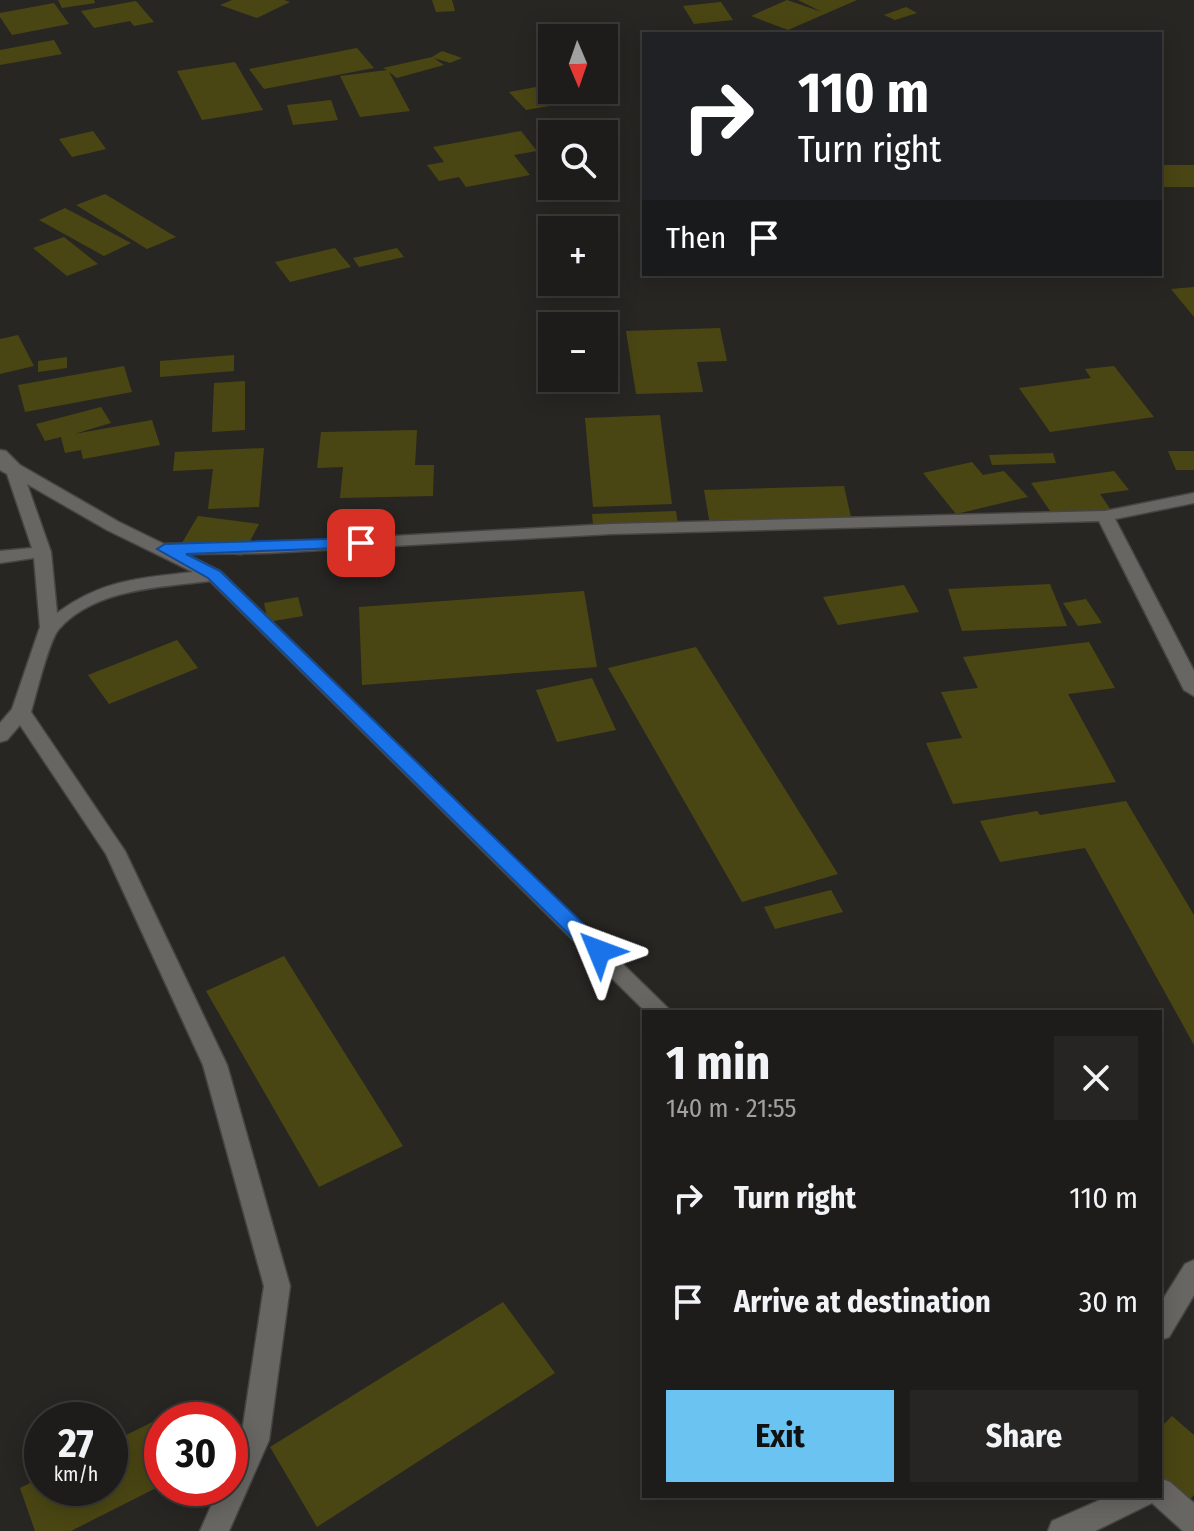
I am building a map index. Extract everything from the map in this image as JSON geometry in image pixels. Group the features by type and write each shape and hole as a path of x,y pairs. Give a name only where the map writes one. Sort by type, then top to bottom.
{"street":[{"path":"5,465 113,526 214,575 659,1010"},
{"path":"0,735 21,712 49,627 42,552 5,465"},
{"path":"165,549 268,548 611,529 1105,516 1194,498"},
{"path":"1105,516 1194,690"},
{"path":"0,557 42,552"},
{"path":"49,627 91,597 138,584 214,575"},
{"path":"21,712 115,851 215,1065 277,1286 255,1440 214,1531"},
{"path":"1162,1325 1194,1272"},
{"path":"1162,1494 1194,1522"},
{"path":"1062,1531 1136,1498"}],"building":[{"path":"58,0 94,0 95,3 62,8"},
{"path":"232,0 290,2 257,18 220,5"},
{"path":"432,0 452,0 455,11 436,12"},
{"path":"787,0 822,12 798,0 857,0 788,30 751,16"},
{"path":"136,1 154,22 134,26 130,21 94,28 81,11"},
{"path":"721,2 733,20 694,24 683,6"},
{"path":"54,3 69,24 12,35 0,17 0,13"},
{"path":"906,7 917,13 895,20 884,15"},
{"path":"54,40 62,54 0,65 0,50"},
{"path":"357,48 374,68 264,89 249,69"},
{"path":"442,51 462,58 450,63 434,58 444,65 397,78 389,72 410,111 360,117 340,76 387,70 383,68 432,57"},
{"path":"235,62 263,110 202,120 177,71"},
{"path":"538,87 538,104 560,104 526,110 509,92"},
{"path":"331,100 338,120 293,125 287,105"},
{"path":"93,131 106,149 72,157 59,139"},
{"path":"521,131 537,151 514,155 530,175 466,187 459,177 439,181 427,165 444,162 433,147"},
{"path":"1162,165 1194,165 1194,187 1162,187"},
{"path":"105,194 176,237 147,249 76,205"},
{"path":"65,208 131,243 104,256 39,220"},
{"path":"64,237 98,264 67,276 33,248"},
{"path":"335,248 351,267 290,282 275,262"},
{"path":"397,248 404,257 359,267 353,258"},
{"path":"1194,287 1194,317 1171,289"},
{"path":"720,328 727,361 697,362 703,392 636,394 626,331"},
{"path":"18,335 34,366 0,374 0,339"},
{"path":"234,355 234,371 160,377 160,361"},
{"path":"67,357 67,368 38,372 38,361"},
{"path":"124,366 132,392 25,412 18,385"},
{"path":"1114,366 1154,417 1050,432 1019,388 1091,378 1085,369"},
{"path":"245,381 245,430 212,432 214,383"},
{"path":"101,407 111,423 74,434 152,420 160,445 83,459 81,450 65,453 61,437 45,441 36,424"},
{"path":"660,415 672,504 593,507 585,418"},
{"path":"417,430 415,465 434,465 433,496 340,498 343,467 317,468 321,432"},
{"path":"264,448 259,507 208,509 213,469 173,471 175,452"},
{"path":"1168,451 1194,451 1194,470 1176,470"},
{"path":"1053,453 1056,463 992,465 989,455"},
{"path":"972,462 983,475 1004,471 1028,497 956,514 923,473"},
{"path":"1114,471 1129,490 1100,494 1113,513 1057,521 1031,483"},
{"path":"844,486 853,526 711,531 704,490"},
{"path":"676,511 679,530 594,534 592,514"},
{"path":"198,516 259,524 242,556 179,548"},
{"path":"1050,584 1067,626 962,631 948,589"},
{"path":"904,585 919,612 838,625 823,597"},
{"path":"584,591 597,667 362,685 359,607"},
{"path":"298,597 303,616 268,622 264,603"},
{"path":"1086,599 1102,623 1078,626 1063,603"},
{"path":"177,640 198,668 109,704 88,675"},
{"path":"1089,642 1115,688 1068,694 1116,782 953,804 926,743 962,738 941,692 978,688 963,657"},
{"path":"696,647 838,874 742,902 608,668"},
{"path":"592,678 616,730 557,742 536,690"},
{"path":"1126,801 1194,915 1194,1045 1085,848 1000,862 980,821"},
{"path":"831,890 843,912 775,929 764,907"},
{"path":"284,956 403,1146 319,1187 206,991"},
{"path":"503,1302 555,1373 317,1527 270,1447"},
{"path":"1172,1416 1194,1435 1194,1495 1179,1511 1162,1496 1162,1426"},
{"path":"144,1426 144,1494 128,1502 128,1434"},
{"path":"26,1506 120,1506 71,1531 35,1531"}],"route":[{"path":"361,543 165,549 214,575 599,951"}]}
